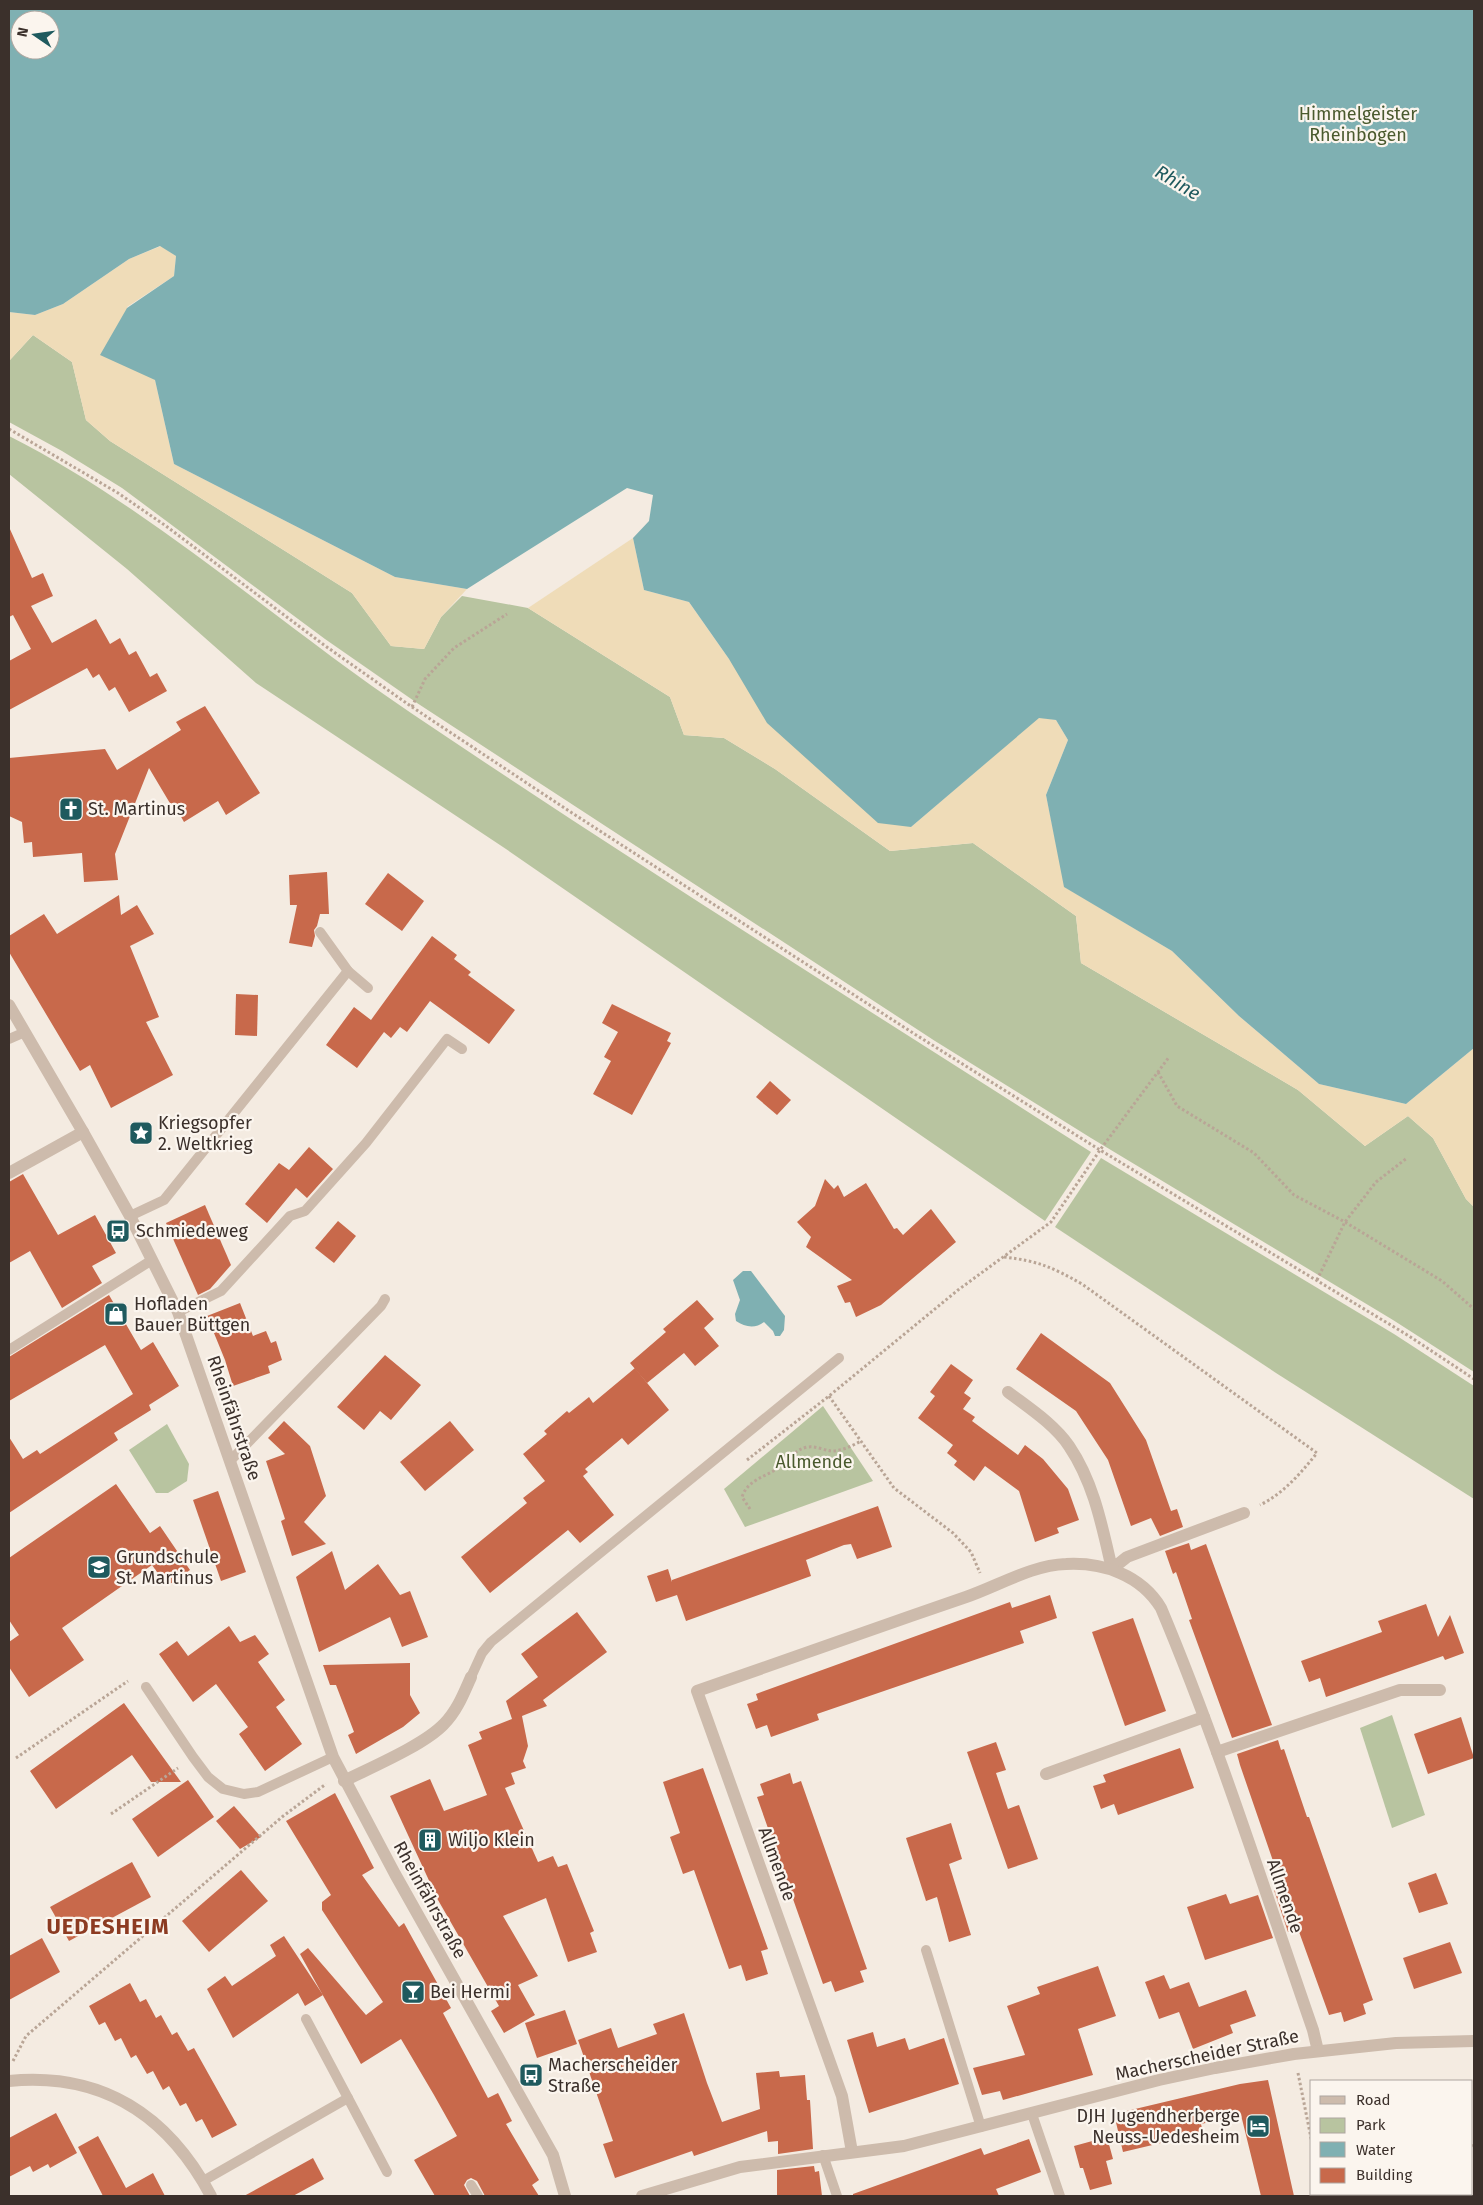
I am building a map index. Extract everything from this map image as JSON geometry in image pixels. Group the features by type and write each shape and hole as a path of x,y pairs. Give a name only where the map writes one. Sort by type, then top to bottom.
{"street":[{"name":"Rheinfährstraße","path":"9,1005 130,1216 178,1312 317,1715 344,1781 552,2155 565,2196"},
{"path":"9,1173 83,1132"},
{"path":"1008,1392 1047,1422 1068,1445 1086,1476 1098,1509 1112,1569 1127,1557 1244,1514"},
{"name":"Allmende","path":"852,2152 842,2096 697,1691 985,1590 1044,1566 1094,1564 1112,1569 1132,1579 1156,1600 1188,1674 1217,1752 1313,2030 1318,2051"},
{"path":"344,1781 425,1739 444,1724 460,1701 472,1677"},
{"path":"1217,1752 1400,1690 1440,1690"},
{"path":"1046,1774 1204,1717"},
{"name":"Macherscheider Straße","path":"642,2196 740,2167 904,2146 1159,2080 1215,2068 1318,2051 1396,2043 1474,2040"},
{"path":"9,2081 42,2080 86,2086 128,2103 166,2132 185,2154 211,2196"}],"lane":[{"path":"320,932 348,971 368,988"},
{"path":"130,1216 164,1200 348,971"},
{"path":"9,1039 25,1032"},
{"path":"178,1312 221,1291 290,1216 305,1211 366,1143 447,1039 462,1049"},
{"path":"9,1350 152,1260"},
{"path":"230,1461 381,1306 385,1299"},
{"path":"472,1677 482,1653 491,1642 840,1358"},
{"path":"146,1687 193,1757 218,1786 229,1792 244,1794 258,1792 333,1757"},
{"path":"926,1950 981,2127"},
{"path":"306,2019 386,2172"},
{"path":"202,2181 348,2098"},
{"path":"1032,2114 1060,2196"},
{"path":"823,2155 837,2196"},
{"path":"471,2185 478,2196"}],"path":[{"path":"9,429 126,498 324,645 412,707 913,1033 1100,1150 1409,1336 1474,1379"},
{"path":"412,707 425,679 454,648 507,614"},
{"path":"985,1590 971,1552 952,1533 894,1488 829,1396 958,1290 1051,1222 1100,1150 1169,1056"},
{"path":"1158,1072 1177,1106 1254,1154 1294,1195 1345,1222 1442,1281 1474,1309"},
{"path":"1317,1280 1345,1222 1376,1182 1407,1158"},
{"path":"1003,1257 1031,1260 1055,1269 1082,1284 1317,1454 1299,1476 1274,1498 1244,1514"},
{"path":"750,1509 742,1497 744,1492 760,1476 771,1473 793,1453 809,1447 832,1451 844,1449 861,1441"},
{"path":"16,1758 131,1679 146,1687"},
{"path":"112,1814 193,1757"},
{"path":"9,2068 26,2036 158,1922 289,1811 326,1784 344,1781"},
{"path":"1294,2054 1310,2133"}],"green space":[{"path":"33,335 72,362 86,420 110,441 352,593 391,646 424,649 441,617 462,596 528,608 670,697 684,735 724,738 775,769 890,851 973,843 1076,916 1081,963 1298,1090 1365,1146 1408,1116 1433,1138 1466,1199 1474,1207 1474,1372 1393,1320 1091,1138 935,1041 417,703 325,639 122,488 62,451 9,422 9,361"},
{"path":"9,436 62,465 114,497 214,568 361,678 495,769 750,935 1091,1152 1045,1221 506,849 256,683 127,569 9,474"},
{"path":"1101,1158 1394,1334 1474,1386 1474,1499 1276,1373 1055,1227"},
{"name":"Allmende","path":"823,1406 873,1481 745,1527 724,1489"},
{"path":"167,1424 189,1464 187,1481 168,1493 156,1493 129,1450"},
{"path":"1392,1715 1425,1815 1392,1828 1360,1728"}],"sand":[{"path":"161,246 176,256 174,276 127,307 155,380 174,464 395,577 467,589 441,617 424,649 391,646 352,593 110,441 86,420 72,362 33,335 9,361 9,312 35,315 63,304 129,259"},
{"path":"633,538 644,590 689,602 729,659 911,827 1039,717 1056,720 1068,740 1046,795 1065,887 1172,951 1239,1016 1319,1084 1406,1104 1474,1048 1474,1207 1466,1199 1433,1138 1408,1116 1365,1146 1298,1090 1081,963 1076,916 973,843 890,851 775,769 724,738 684,735 670,697 528,608"}],"water":[{"name":"Rhine","path":"9,9 1474,9 1474,1048 1406,1104 1319,1084 1239,1016 1172,951 1064,887 1046,795 1068,740 1056,720 1039,718 911,827 878,823 767,723 729,659 689,602 644,590 633,538 649,521 653,495 627,488 467,589 395,577 174,464 155,380 100,355 127,308 174,276 176,256 160,246 129,259 63,304 35,315 9,312"},
{"path":"743,1271 751,1271 785,1316 784,1330 780,1336 775,1336 773,1331 764,1322 757,1326 750,1326 736,1321 735,1314 740,1300 733,1280"}],"building":[{"path":"9,527 32,578 43,573 53,596 31,606 52,643 96,619 110,644 120,638 129,655 136,651 150,677 157,673 167,691 129,712 115,687 109,691 99,674 93,678 87,668 9,710 9,661 31,649 13,615 9,617"},
{"path":"205,706 260,793 226,815 218,801 184,822 176,808 174,810 149,768 115,854 118,880 84,882 82,853 33,857 32,842 24,843 22,822 9,816 9,758 105,749 117,770 181,730 176,722"},
{"path":"327,872 329,914 320,914 314,930 315,936 312,947 289,943 297,905 290,905 289,875"},
{"path":"388,873 424,901 402,931 365,904"},
{"path":"119,895 121,915 137,905 154,934 130,946 159,1017 146,1022 173,1075 111,1108 90,1065 80,1071 9,952 9,936 44,914 57,934"},
{"path":"432,936 457,955 454,959 471,972 468,975 515,1010 489,1044 430,1001 407,1032 400,1027 391,1038 384,1032 357,1068 326,1045 354,1007 371,1020"},
{"path":"236,994 258,995 257,1036 235,1035"},
{"path":"612,1004 671,1033 667,1041 671,1043 632,1115 593,1094 611,1061 604,1057 618,1032 602,1023"},
{"path":"770,1081 791,1100 777,1115 756,1097"},
{"path":"309,1147 333,1169 307,1198 296,1188 267,1223 245,1204 279,1163 289,1170"},
{"path":"23,1174 58,1235 95,1215 116,1253 92,1266 102,1283 62,1308 30,1251 9,1263 9,1182"},
{"path":"825,1179 834,1189 838,1185 844,1197 866,1183 894,1229 897,1228 903,1235 931,1209 956,1242 881,1305 856,1317 850,1302 845,1303 837,1286 852,1280 806,1247 811,1237 797,1222 815,1206"},
{"path":"205,1205 231,1265 210,1289 198,1295 166,1223"},
{"path":"338,1221 356,1236 334,1263 315,1248"},
{"path":"109,1295 141,1350 153,1342 179,1386 149,1405 151,1410 114,1433 118,1440 9,1513 9,1437 23,1459 37,1450 40,1454 133,1394 105,1345 9,1401 9,1357"},
{"path":"697,1300 714,1319 704,1328 719,1346 695,1366 684,1353 647,1383 630,1363 666,1332 663,1329"},
{"path":"240,1303 253,1336 266,1331 271,1343 276,1341 282,1360 268,1366 270,1373 233,1386 225,1360 207,1316"},
{"path":"1041,1333 1110,1383 1146,1440 1171,1511 1177,1509 1183,1527 1160,1536 1151,1518 1131,1526 1108,1460 1076,1411 1016,1369"},
{"path":"385,1355 421,1385 391,1420 380,1411 364,1430 337,1407"},
{"path":"951,1364 973,1380 964,1393 971,1398 963,1409 975,1417 972,1421 1018,1455 1025,1445 1043,1459 1068,1489 1079,1520 1057,1528 1059,1533 1035,1542 1019,1491 985,1466 974,1481 954,1465 957,1461 947,1453 953,1445 918,1418 935,1396 930,1392"},
{"path":"635,1368 669,1410 628,1445 622,1438 585,1469 588,1472 583,1476 614,1515 580,1543 568,1530 490,1593 461,1557 527,1503 523,1498 545,1481 523,1454 547,1434 544,1431 567,1411 569,1413 589,1397 593,1403"},
{"path":"284,1421 310,1446 326,1496 304,1522 326,1544 292,1556 281,1521 285,1519 266,1461 285,1454 268,1438"},
{"path":"450,1421 474,1450 425,1491 400,1462"},
{"path":"116,1484 150,1533 160,1526 190,1570 167,1586 152,1565 62,1628 84,1660 29,1697 9,1667 9,1642 19,1635 9,1620 9,1558"},
{"path":"218,1491 246,1572 221,1581 193,1500"},
{"path":"878,1506 892,1547 857,1559 851,1544 844,1545 806,1560 811,1576 686,1621 677,1595 656,1602 647,1576 668,1569 672,1582 672,1580"},
{"path":"1189,1543 1191,1550 1206,1544 1272,1725 1232,1738 1189,1620 1192,1619 1176,1572 1173,1574 1165,1551"},
{"path":"332,1551 345,1590 378,1564 400,1595 410,1591 428,1637 402,1647 390,1617 319,1652 296,1577"},
{"path":"1050,1595 1057,1618 1020,1631 1024,1643 817,1714 819,1720 771,1737 767,1725 756,1729 747,1704 758,1700 756,1694 1010,1602 1012,1608"},
{"path":"1426,1604 1438,1637 1450,1615 1464,1653 1445,1660 1443,1656 1326,1697 1320,1678 1309,1682 1301,1661 1382,1632 1378,1621"},
{"path":"577,1612 607,1652 543,1700 547,1706 522,1716 528,1746 523,1761 526,1768 511,1773 515,1784 505,1788 538,1862 553,1856 558,1867 567,1864 594,1931 590,1933 597,1952 568,1962 546,1898 503,1916 538,1976 518,1985 535,2015 504,2033 491,2011 499,2006 438,1900 390,1796 430,1779 444,1811 487,1795 468,1745 482,1739 479,1732 512,1719 506,1701 538,1677 521,1654"},
{"path":"1133,1618 1166,1711 1125,1726 1092,1632"},
{"path":"229,1626 240,1642 255,1635 269,1654 258,1662 285,1700 276,1707 302,1744 265,1771 239,1734 248,1727 216,1684 193,1702 159,1654 177,1641 188,1656"},
{"path":"410,1663 410,1695 420,1713 403,1727 356,1754 348,1735 354,1732 336,1685 330,1685 323,1665"},
{"path":"124,1703 181,1782 151,1782 132,1755 56,1809 30,1771"},
{"path":"1461,1717 1474,1758 1428,1774 1414,1734"},
{"path":"1278,1740 1281,1750 1284,1749 1307,1817 1309,1817 1373,2000 1363,2004 1366,2014 1344,2022 1341,2012 1329,2015 1298,1929 1288,1932 1274,1890 1282,1887 1237,1754"},
{"path":"996,1742 1006,1770 996,1773 1008,1809 1019,1805 1038,1859 1008,1869 967,1752"},
{"path":"1180,1748 1194,1788 1118,1815 1114,1804 1101,1809 1093,1786 1106,1782 1103,1775"},
{"path":"703,1768 768,1949 761,1951 768,1974 746,1981 741,1965 729,1969 694,1870 683,1874 670,1837 680,1833 663,1782"},
{"path":"790,1773 793,1784 801,1781 867,1969 860,1971 864,1982 835,1992 831,1981 823,1984 757,1797 764,1795 760,1784"},
{"path":"188,1780 214,1817 158,1857 132,1819"},
{"path":"335,1793 374,1868 362,1875 399,1927 404,1923 451,2008 443,2013 488,2098 498,2093 512,2121 506,2124 539,2180 532,2185 539,2196 485,2196 477,2181 471,2178 464,2185 470,2196 435,2196 414,2160 457,2136 401,2039 361,2064 300,1954 308,1948 366,2015 383,2002 322,1910 322,1902 331,1895 286,1821"},
{"path":"234,1806 261,1837 240,1849 216,1821"},
{"path":"951,1823 962,1859 949,1864 971,1935 949,1942 937,1897 926,1901 906,1838"},
{"path":"132,1862 151,1897 69,1941 50,1907"},
{"path":"241,1870 268,1901 209,1952 182,1921"},
{"path":"1436,1873 1448,1904 1419,1913 1408,1883"},
{"path":"1226,1894 1230,1904 1258,1895 1273,1938 1205,1960 1187,1907"},
{"path":"284,1936 323,1995 305,2006 298,1993 233,2038 207,1989 225,1976 232,1986 276,1956 270,1945"},
{"path":"42,1938 60,1972 9,2000 9,1956"},
{"path":"1450,1942 1462,1973 1414,1989 1403,1958"},
{"path":"1098,1966 1116,2016 1078,2029 1093,2075 1003,2100 1000,2091 982,2095 973,2068 1025,2055 1007,2006 1040,1994 1037,1987"},
{"path":"1164,1975 1170,1989 1189,1982 1199,2007 1246,1990 1256,2016 1230,2025 1233,2033 1193,2049 1179,2012 1159,2019 1145,1982"},
{"path":"130,1983 140,2002 146,1999 156,2018 161,2015 172,2035 177,2032 188,2051 194,2048 237,2125 212,2138 202,2119 196,2122 186,2103 180,2106 169,2086 163,2090 153,2071 147,2074 136,2055 131,2058 121,2038 115,2041 105,2022 99,2025 89,2006"},
{"path":"565,2010 577,2044 537,2058 525,2023"},
{"path":"684,2013 722,2122 760,2109 756,2073 779,2071 780,2077 805,2075 807,2100 810,2100 813,2149 778,2154 778,2141 768,2142 767,2131 694,2156 692,2151 615,2178 603,2144 613,2141 578,2040 611,2028 618,2048 657,2034 653,2024"},
{"path":"873,2032 877,2047 905,2038 909,2050 944,2038 959,2084 869,2113 847,2040"},
{"path":"1268,2080 1294,2196 1261,2196 1241,2115 1201,2124 1203,2133 1123,2152 1114,2114 1240,2084"},
{"path":"56,2113 77,2153 50,2168 48,2164 33,2172 30,2166 9,2177 9,2138"},
{"path":"98,2136 126,2188 153,2173 165,2196 103,2196 78,2147"},
{"path":"1107,2137 1113,2159 1106,2161 1112,2184 1090,2190 1083,2168 1080,2168 1074,2146"},
{"path":"1029,2139 1041,2172 996,2189 999,2196 853,2196 853,2194 981,2148 984,2155"},
{"path":"313,2158 324,2179 293,2196 244,2196"},
{"path":"814,2166 815,2172 819,2171 822,2196 777,2196 777,2170"}],"place":[{"name":"St. Martinus","path":"71,809"},
{"name":"Kriegsopfer 2. Weltkrieg","path":"141,1133"},
{"name":"Schmiedeweg","path":"118,1231"},
{"name":"Hofladen Bauer Büttgen","path":"116,1314"},
{"name":"Grundschule St. Martinus","path":"99,1567"},
{"name":"Wiljo Klein","path":"430,1840"},
{"name":"Bei Hermi","path":"413,1992"},
{"name":"Macherscheider Straße","path":"531,2075"},
{"name":"DJH Jugendherberge Neuss-Uedesheim","path":"1258,2126"}],"district":[{"name":"UEDESHEIM","path":"108,1926"}],"park label":[{"name":"Himmelgeister Rheinbogen","path":"1358,124"}]}
